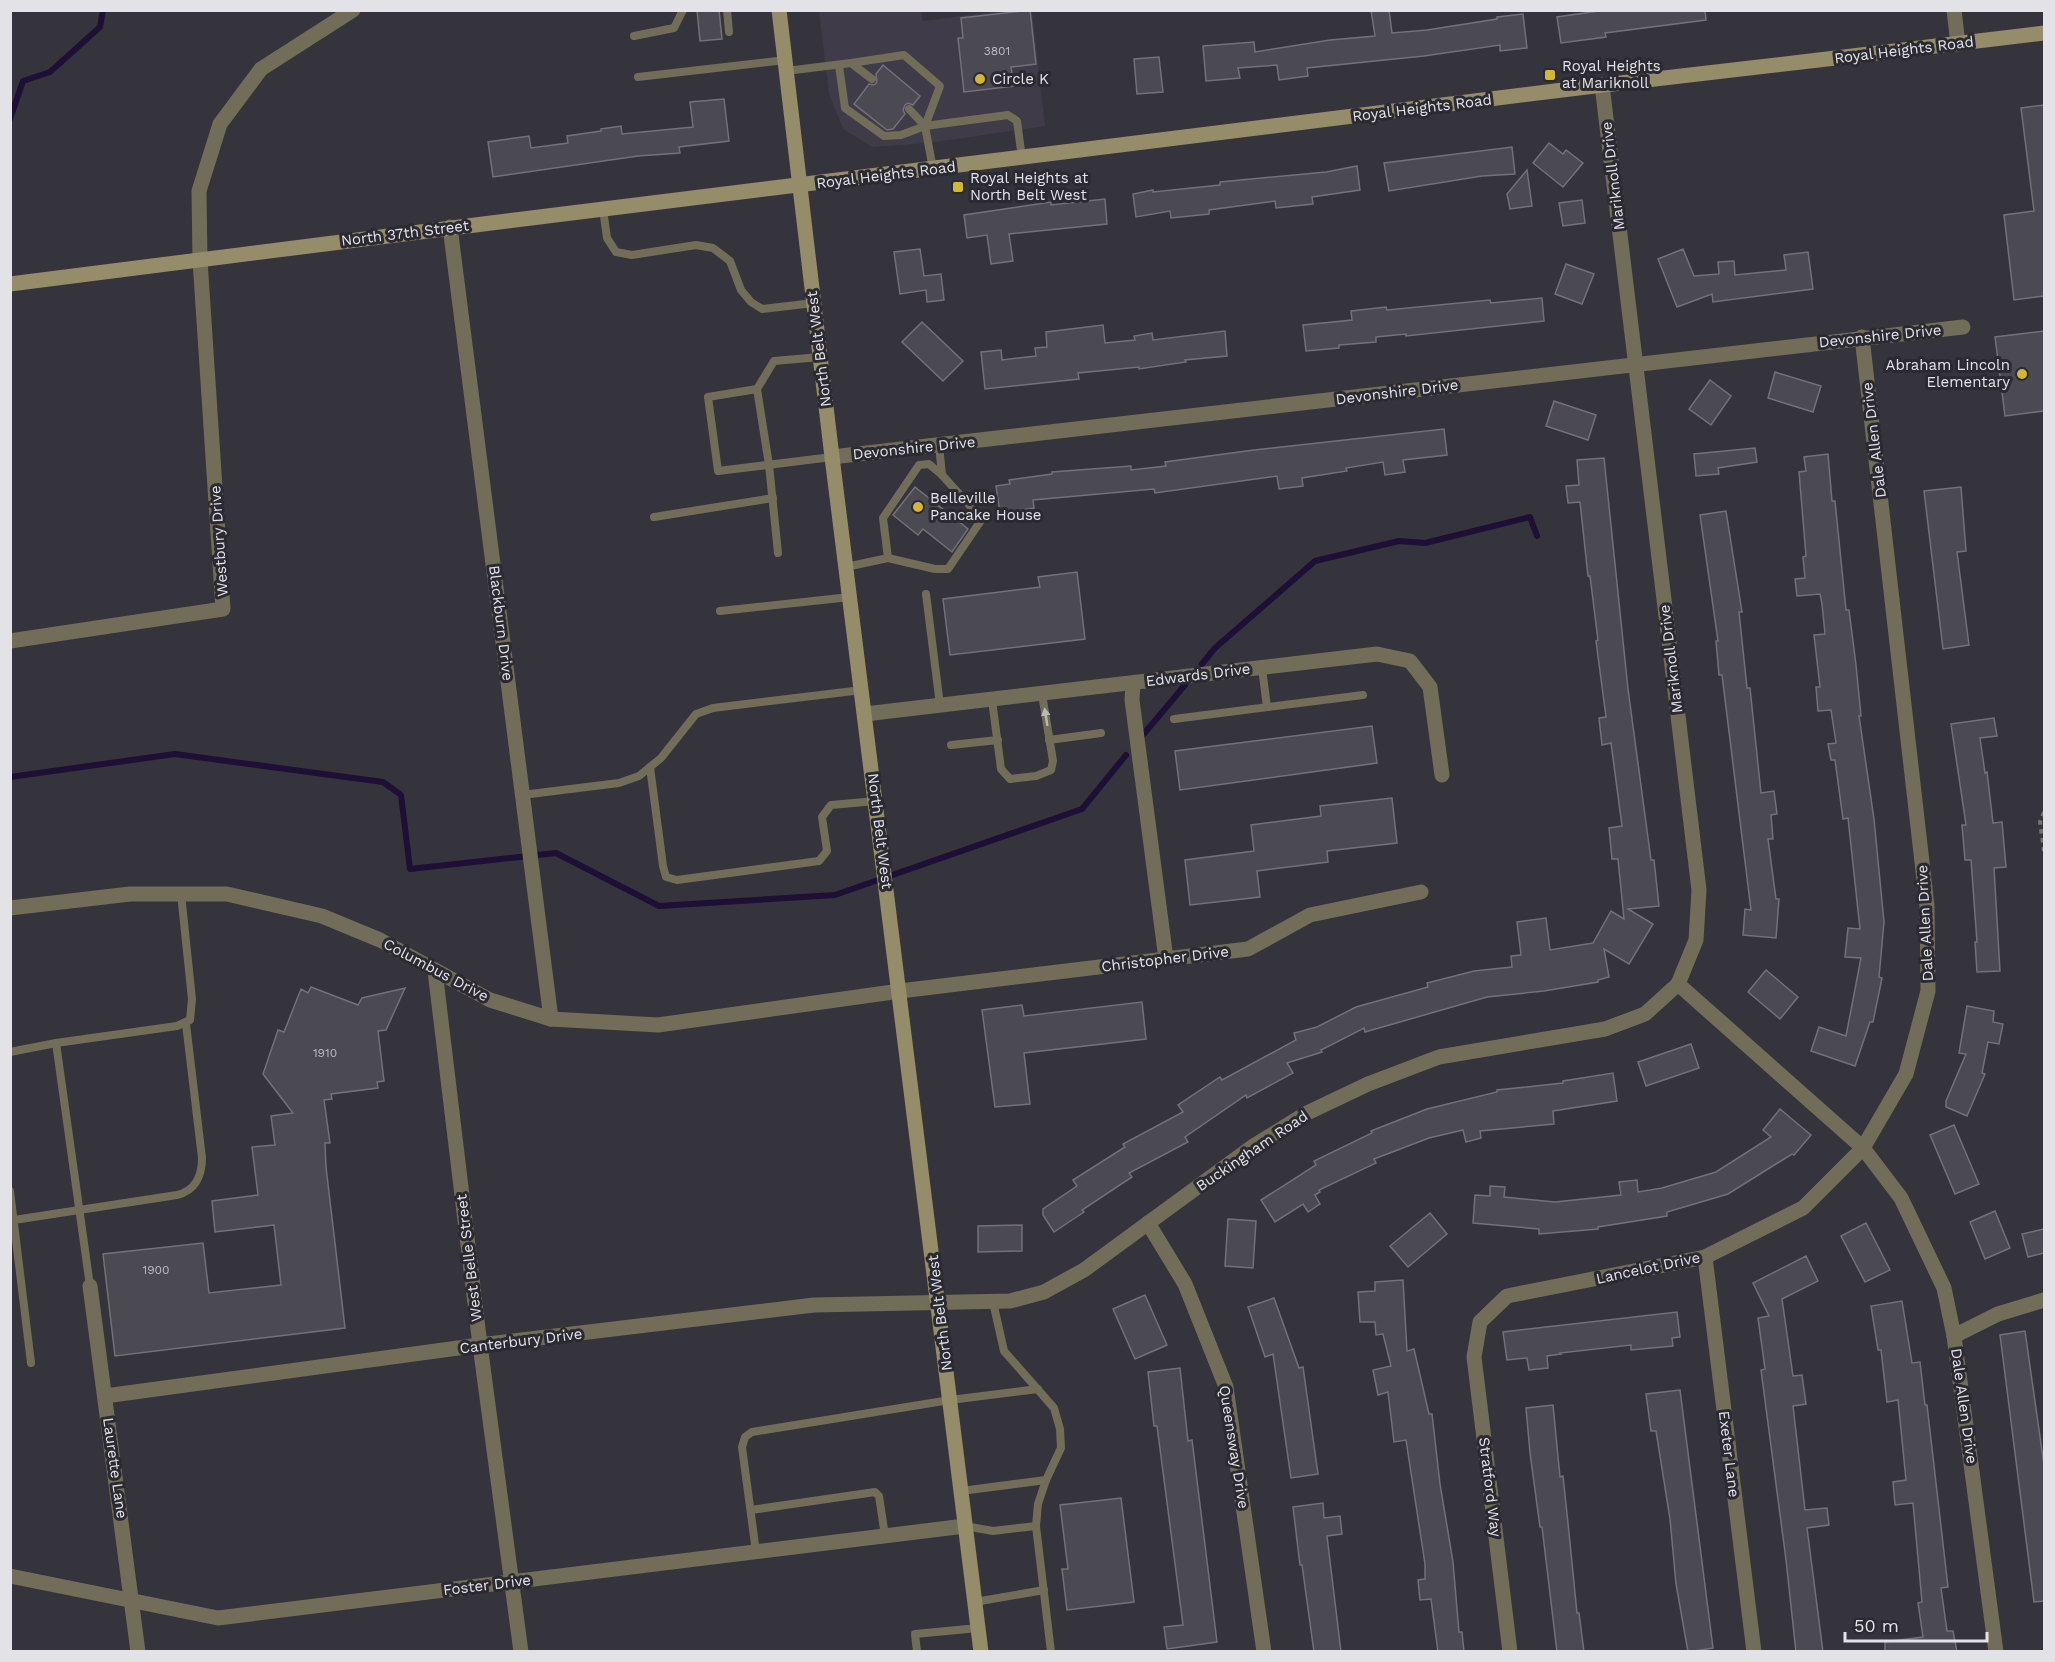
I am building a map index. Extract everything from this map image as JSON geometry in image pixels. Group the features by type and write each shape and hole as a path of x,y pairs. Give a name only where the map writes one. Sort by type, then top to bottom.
{"street":[{"path":"200,260 199,191 220,124 261,69 353,10"},
{"name":"North Belt West","path":"779,10 832,457 981,1652"},
{"path":"1954,10 1958,44"},
{"name":"Royal Heights Road","path":"800,186 1602,85 2044,33"},
{"name":"Mariknoll Drive","path":"1602,85 1699,890 1696,940 1678,984"},
{"name":"North 37th Street","path":"10,284 450,227 800,186"},
{"name":"Blackburn Drive","path":"450,227 551,1019"},
{"name":"Westbury Drive","path":"10,641 223,609 200,260"},
{"name":"Devonshire Drive","path":"832,457 1962,327"},
{"name":"Dale Allen Drive","path":"1862,337 1927,906 1928,981 1928,991 1906,1074 1863,1148 1901,1198 1944,1288 1954,1336 1996,1652"},
{"name":"Edwards Drive","path":"865,714 1377,654 1410,661 1430,687 1442,775"},
{"path":"1133,684 1132,700 1166,959"},
{"name":"Christopher Drive","path":"900,990 1248,949 1310,915 1421,892"},
{"name":"Columbus Drive","path":"10,908 130,894 227,894 322,916 380,940 490,1000 551,1019 657,1025 900,990"},
{"name":"West Belle Street","path":"435,971 480,1345 521,1652"},
{"path":"1678,984 1863,1148"},
{"name":"Buckingham Road","path":"939,1302 1010,1300 1044,1292 1084,1270 1252,1147 1307,1113 1368,1084 1439,1057 1605,1029 1645,1014 1678,984"},
{"name":"Lancelot Drive","path":"1480,1322 1507,1296 1705,1257 1803,1208 1863,1148"},
{"name":"Queensway Drive","path":"1148,1223 1185,1284 1226,1387 1264,1652"},
{"name":"Exeter Lane","path":"1705,1257 1754,1652"},
{"name":"Laurette Lane","path":"90,1286 138,1652"},
{"path":"1954,1336 1998,1314 2044,1300"},
{"name":"Canterbury Drive","path":"105,1396 480,1345 814,1305 939,1302"},
{"name":"Stratford Way","path":"1480,1322 1473,1357 1510,1652"},
{"name":"Foster Drive","path":"10,1576 218,1618 966,1526"}],"lane":[{"path":"634,36 674,28 683,10"},
{"path":"727,10 729,32"},
{"path":"638,77 786,66 839,66 904,55 940,86 925,126 933,169"},
{"path":"851,63 872,80"},
{"path":"839,66 845,108 884,136 901,135 925,126 1008,115 1017,121 1022,158"},
{"path":"909,109 925,126"},
{"path":"603,209 606,238 616,252 632,255 696,245 713,248 730,261 741,290 751,302 762,309 814,303"},
{"path":"778,553 769,465 757,389 774,361 820,357"},
{"path":"757,389 708,397 718,471 832,457"},
{"path":"939,445 942,475"},
{"path":"846,567 888,558 935,569 948,568 982,519 929,464 919,465 883,518 888,558"},
{"path":"654,517 773,498"},
{"path":"926,594 940,705"},
{"path":"720,611 850,597"},
{"path":"1262,668 1267,707"},
{"path":"522,795 619,783 639,776 661,758 696,714 712,708 862,690"},
{"path":"992,700 1001,769 1010,779 1036,776 1051,770 1053,761 1042,694"},
{"path":"1174,719 1363,695"},
{"path":"1049,740 1101,733"},
{"path":"951,745 998,740"},
{"path":"650,767 663,866 666,877 677,880 819,861 827,851 822,817 831,805 876,801"},
{"path":"10,1052 186,1024 190,1020 192,999 180,894"},
{"path":"14,1220 177,1195 187,1192 195,1184 202,1166 186,1024"},
{"path":"56,1043 90,1286"},
{"path":"10,1191 31,1363"},
{"path":"993,1301 1004,1351 1054,1408 1060,1429 1061,1448 1038,1504 1036,1526 1051,1652"},
{"path":"756,1552 742,1447 745,1437 752,1432 950,1400 1038,1389"},
{"path":"961,1491 1046,1480"},
{"path":"751,1510 875,1492 879,1496 885,1536"},
{"path":"966,1526 993,1531 1036,1526"},
{"path":"975,1602 1044,1590"},
{"path":"917,1652 915,1635 978,1628"}],"path":[{"path":"2044,812 2040,822 2044,851"}],"shaded area":[{"path":"819,11 921,11 923,21 998,11 1032,11 1045,126 929,143 872,147 843,129 829,94"}],"building":[{"path":"697,10 719,10 722,39 700,41"},
{"path":"1030,10 1036,64 1011,67 1014,86 964,92 958,38 963,38 961,18"},
{"path":"1371,10 1389,10 1392,33 1427,30 1523,14 1527,48 1500,51 1500,45 1424,56 1307,68 1308,76 1279,80 1277,65 1238,68 1240,78 1206,81 1203,46 1254,42 1255,52 1330,40 1375,36"},
{"path":"1606,10 1705,10 1706,20 1605,33 1606,37 1561,43 1557,17"},
{"path":"1159,57 1163,92 1137,94 1134,59"},
{"path":"883,65 920,96 913,105 908,103 905,105 903,110 905,114 893,129 887,130 854,104 869,84 874,85 877,82 876,74"},
{"path":"724,99 729,141 679,147 680,153 638,156 493,177 488,142 529,136 531,148 568,143 567,136 621,126 622,134 693,127 690,102"},
{"path":"2044,105 2044,296 2014,300 2004,215 2034,211 2021,108"},
{"path":"1549,143 1563,154 1566,150 1583,163 1563,187 1533,163"},
{"path":"1512,147 1515,174 1482,176 1389,191 1384,163"},
{"path":"1357,166 1360,190 1312,197 1313,204 1276,208 1275,201 1209,210 1209,214 1171,218 1170,211 1136,217 1133,194 1153,190 1153,192 1220,185 1220,182 1326,172"},
{"path":"1527,170 1532,206 1510,209 1507,194"},
{"path":"1105,199 1107,224 1009,234 1013,261 991,264 987,235 967,238 964,215 1051,202 1051,205"},
{"path":"1582,200 1585,223 1563,226 1559,203"},
{"path":"920,249 924,276 941,274 944,300 927,302 926,290 900,294 894,252"},
{"path":"1683,249 1694,276 1719,274 1718,262 1734,261 1735,275 1786,270 1784,255 1808,252 1813,289 1713,302 1712,294 1677,307 1658,259"},
{"path":"1566,264 1594,274 1582,304 1555,294"},
{"path":"1542,298 1544,321 1406,336 1406,334 1376,337 1376,342 1306,351 1303,325 1352,320 1351,311"},
{"path":"922,322 963,361 943,381 902,342"},
{"path":"1103,325 1105,343 1135,340 1134,336 1152,333 1153,340 1225,331 1227,356 1185,360 1186,362 1139,369 1139,367 1078,373 1079,379 985,389 981,352 1001,350 1002,360 1036,356 1035,348 1047,347 1046,332"},
{"name":"Abraham Lincoln Elementary","path":"2044,331 2044,411 2005,416 1995,337"},
{"path":"1775,372 1821,386 1813,412 1768,398"},
{"path":"1710,380 1731,396 1711,425 1689,409"},
{"path":"1554,401 1596,415 1588,440 1546,426"},
{"path":"1444,429 1447,455 1403,460 1405,472 1385,475 1383,462 1346,468 1347,471 1302,478 1303,486 1279,489 1277,476 1155,493 1154,489 1033,500 1034,508 1000,513 996,486 1010,484 1009,480 1052,474 1052,472 1131,466 1131,470 1166,466 1165,462 1254,450"},
{"path":"1755,448 1757,462 1718,468 1719,474 1696,476 1694,454"},
{"path":"1828,454 1846,610 1849,610 1856,665 1861,716 1859,716 1874,819 1884,922 1879,977 1882,978 1873,1022 1870,1022 1855,1066 1811,1051 1819,1027 1846,1036 1861,958 1845,957 1848,928 1860,929 1848,818 1843,819 1835,760 1831,760 1828,744 1836,743 1831,710 1818,711 1816,687 1820,687 1814,635 1825,634 1822,604 1820,594 1797,596 1795,579 1805,578 1803,557 1806,556 1799,472 1806,471 1804,457"},
{"path":"1604,458 1628,689 1659,906 1628,909 1653,924 1629,964 1604,949 1609,977 1598,980 1598,982 1487,997 1365,1032 1364,1028 1321,1050 1322,1052 1287,1063 1293,1073 1247,1098 1246,1095 1185,1137 1188,1142 1129,1173 1132,1177 1082,1210 1084,1212 1054,1232 1043,1215 1043,1209 1077,1186 1073,1180 1125,1147 1123,1144 1183,1112 1178,1105 1220,1077 1222,1080 1296,1040 1294,1033 1317,1027 1356,1007 1428,987 1427,983 1474,971 1512,967 1511,956 1521,955 1517,922 1546,918 1550,950 1593,943 1611,911 1624,919 1618,859 1612,859 1609,828 1622,826 1611,743 1602,745 1599,718 1606,717 1590,576 1588,576 1580,502 1568,503 1566,486 1579,485 1577,460"},
{"path":"915,487 968,529 952,552 923,529 918,535 893,515"},
{"path":"1961,487 1966,551 1957,552 1969,645 1943,649 1924,491"},
{"path":"1726,511 1742,612 1739,612 1761,793 1774,791 1777,814 1771,815 1773,839 1768,839 1776,899 1779,899 1776,938 1743,935 1745,909 1751,910 1700,515"},
{"path":"1077,572 1085,639 950,655 943,599 1040,587 1038,577"},
{"path":"1994,718 1997,736 1980,738 1993,823 2002,822 2006,867 1994,868 2000,971 1977,972 1971,860 1965,860 1962,825 1966,825 1951,724"},
{"path":"1372,726 1377,763 1180,790 1175,751"},
{"path":"1392,798 1397,843 1327,851 1328,862 1257,871 1260,897 1190,905 1185,860 1254,851 1251,825 1321,816 1320,806"},
{"path":"1766,970 1798,997 1780,1019 1748,992"},
{"path":"311,987 358,1005 362,998 405,988 386,1030 378,1031 384,1081 377,1082 378,1088 331,1094 332,1099 324,1100 330,1143 325,1143 326,1167 345,1328 115,1356 103,1254 203,1243 209,1293 281,1285 274,1225 215,1232 212,1201 258,1195 252,1147 275,1145 271,1116 293,1113 263,1074 278,1030 284,1032 301,989 308,993"},
{"path":"1142,1002 1146,1039 1024,1053 1030,1104 995,1107 982,1010 1022,1005 1024,1016"},
{"path":"1967,1006 1994,1011 1993,1022 2003,1024 1999,1044 1988,1042 1982,1073 1985,1074 1967,1116 1946,1107 1946,1101 1966,1054 1959,1053"},
{"path":"1691,1044 1699,1068 1646,1086 1638,1062"},
{"path":"1613,1073 1617,1101 1553,1111 1554,1124 1480,1131 1481,1138 1466,1142 1463,1130 1429,1138 1374,1159 1376,1163 1319,1190 1320,1192 1315,1195 1320,1204 1308,1212 1303,1204 1275,1222 1261,1200 1316,1165 1314,1161 1372,1133 1371,1131 1427,1109 1497,1092 1497,1090 1563,1083 1563,1081"},
{"path":"1780,1109 1811,1135 1794,1155 1792,1154 1728,1194 1667,1212 1667,1216 1598,1227 1598,1229 1539,1234 1539,1229 1473,1223 1475,1195 1490,1196 1490,1186 1505,1187 1504,1197 1555,1202 1621,1195 1619,1182 1637,1180 1638,1192 1662,1188 1716,1172 1771,1137 1763,1130"},
{"path":"1954,1125 1979,1184 1955,1194 1930,1135"},
{"path":"1995,1211 2010,1248 1985,1259 1970,1222"},
{"path":"1430,1213 1447,1234 1408,1267 1390,1246"},
{"path":"1228,1219 1256,1221 1253,1268 1225,1266"},
{"path":"1866,1223 1890,1270 1865,1282 1841,1236"},
{"path":"1022,1225 1022,1251 978,1252 978,1226"},
{"path":"2044,1229 2044,1253 2028,1257 2022,1234"},
{"path":"1806,1256 1818,1281 1782,1299 1793,1376 1802,1375 1806,1404 1793,1406 1805,1510 1827,1508 1829,1525 1807,1528 1823,1652 1796,1652 1761,1370 1765,1369 1758,1318 1769,1316 1753,1283"},
{"path":"1403,1280 1407,1351 1414,1349 1429,1414 1432,1414 1440,1484 1453,1562 1459,1632 1462,1632 1464,1652 1438,1652 1431,1599 1420,1600 1418,1580 1425,1579 1425,1564 1406,1440 1394,1442 1388,1392 1378,1395 1373,1370 1391,1366 1383,1334 1376,1335 1375,1322 1360,1322 1358,1292 1375,1291 1375,1282"},
{"path":"1145,1295 1167,1345 1135,1359 1113,1309"},
{"path":"1274,1298 1299,1368 1303,1367 1318,1474 1291,1478 1273,1354 1265,1357 1248,1307"},
{"path":"1902,1301 1912,1363 1920,1362 1925,1405 1927,1405 1948,1587 1941,1588 1947,1631 1953,1631 1957,1652 1885,1652 1885,1642 1923,1637 1918,1603 1922,1602 1913,1503 1895,1505 1893,1482 1906,1480 1898,1400 1887,1402 1881,1350 1878,1350 1871,1306"},
{"path":"1677,1312 1680,1337 1672,1338 1673,1346 1631,1350 1631,1345 1560,1353 1547,1356 1548,1368 1529,1370 1527,1358 1507,1360 1503,1332"},
{"path":"2025,1331 2044,1465 2044,1601 2034,1602 2000,1335"},
{"path":"1180,1368 1188,1441 1192,1440 1217,1642 1167,1649 1164,1627 1183,1625 1148,1372"},
{"path":"1680,1390 1713,1648 1688,1652 1676,1584 1670,1519 1656,1431 1651,1431 1646,1394"},
{"path":"1553,1405 1577,1613 1579,1613 1584,1652 1557,1652 1542,1527 1540,1527 1530,1453 1526,1408"},
{"path":"1121,1498 1134,1602 1067,1610 1062,1569 1068,1569 1060,1505"},
{"path":"1323,1503 1324,1518 1340,1516 1342,1534 1327,1536 1341,1652 1314,1652 1302,1565 1300,1565 1293,1507"}],"waterway":[{"path":"10,119 23,81 50,72 100,27 103,10"},
{"path":"1202,664 1215,648 1315,561 1399,541 1425,543 1530,517 1537,536"},
{"path":"1142,736 1185,685"},
{"path":"10,777 175,754 383,782 401,795 410,869 556,853 659,906 835,895 1082,809 1126,755"}],"place":[{"name":"Royal Heights at Mariknoll","path":"1550,75"},
{"name":"Circle K","path":"980,79"},
{"name":"Royal Heights at North Belt West","path":"958,187"},
{"name":"Abraham Lincoln Elementary","path":"2022,374"},
{"name":"Belleville Pancake House","path":"918,507"}]}
